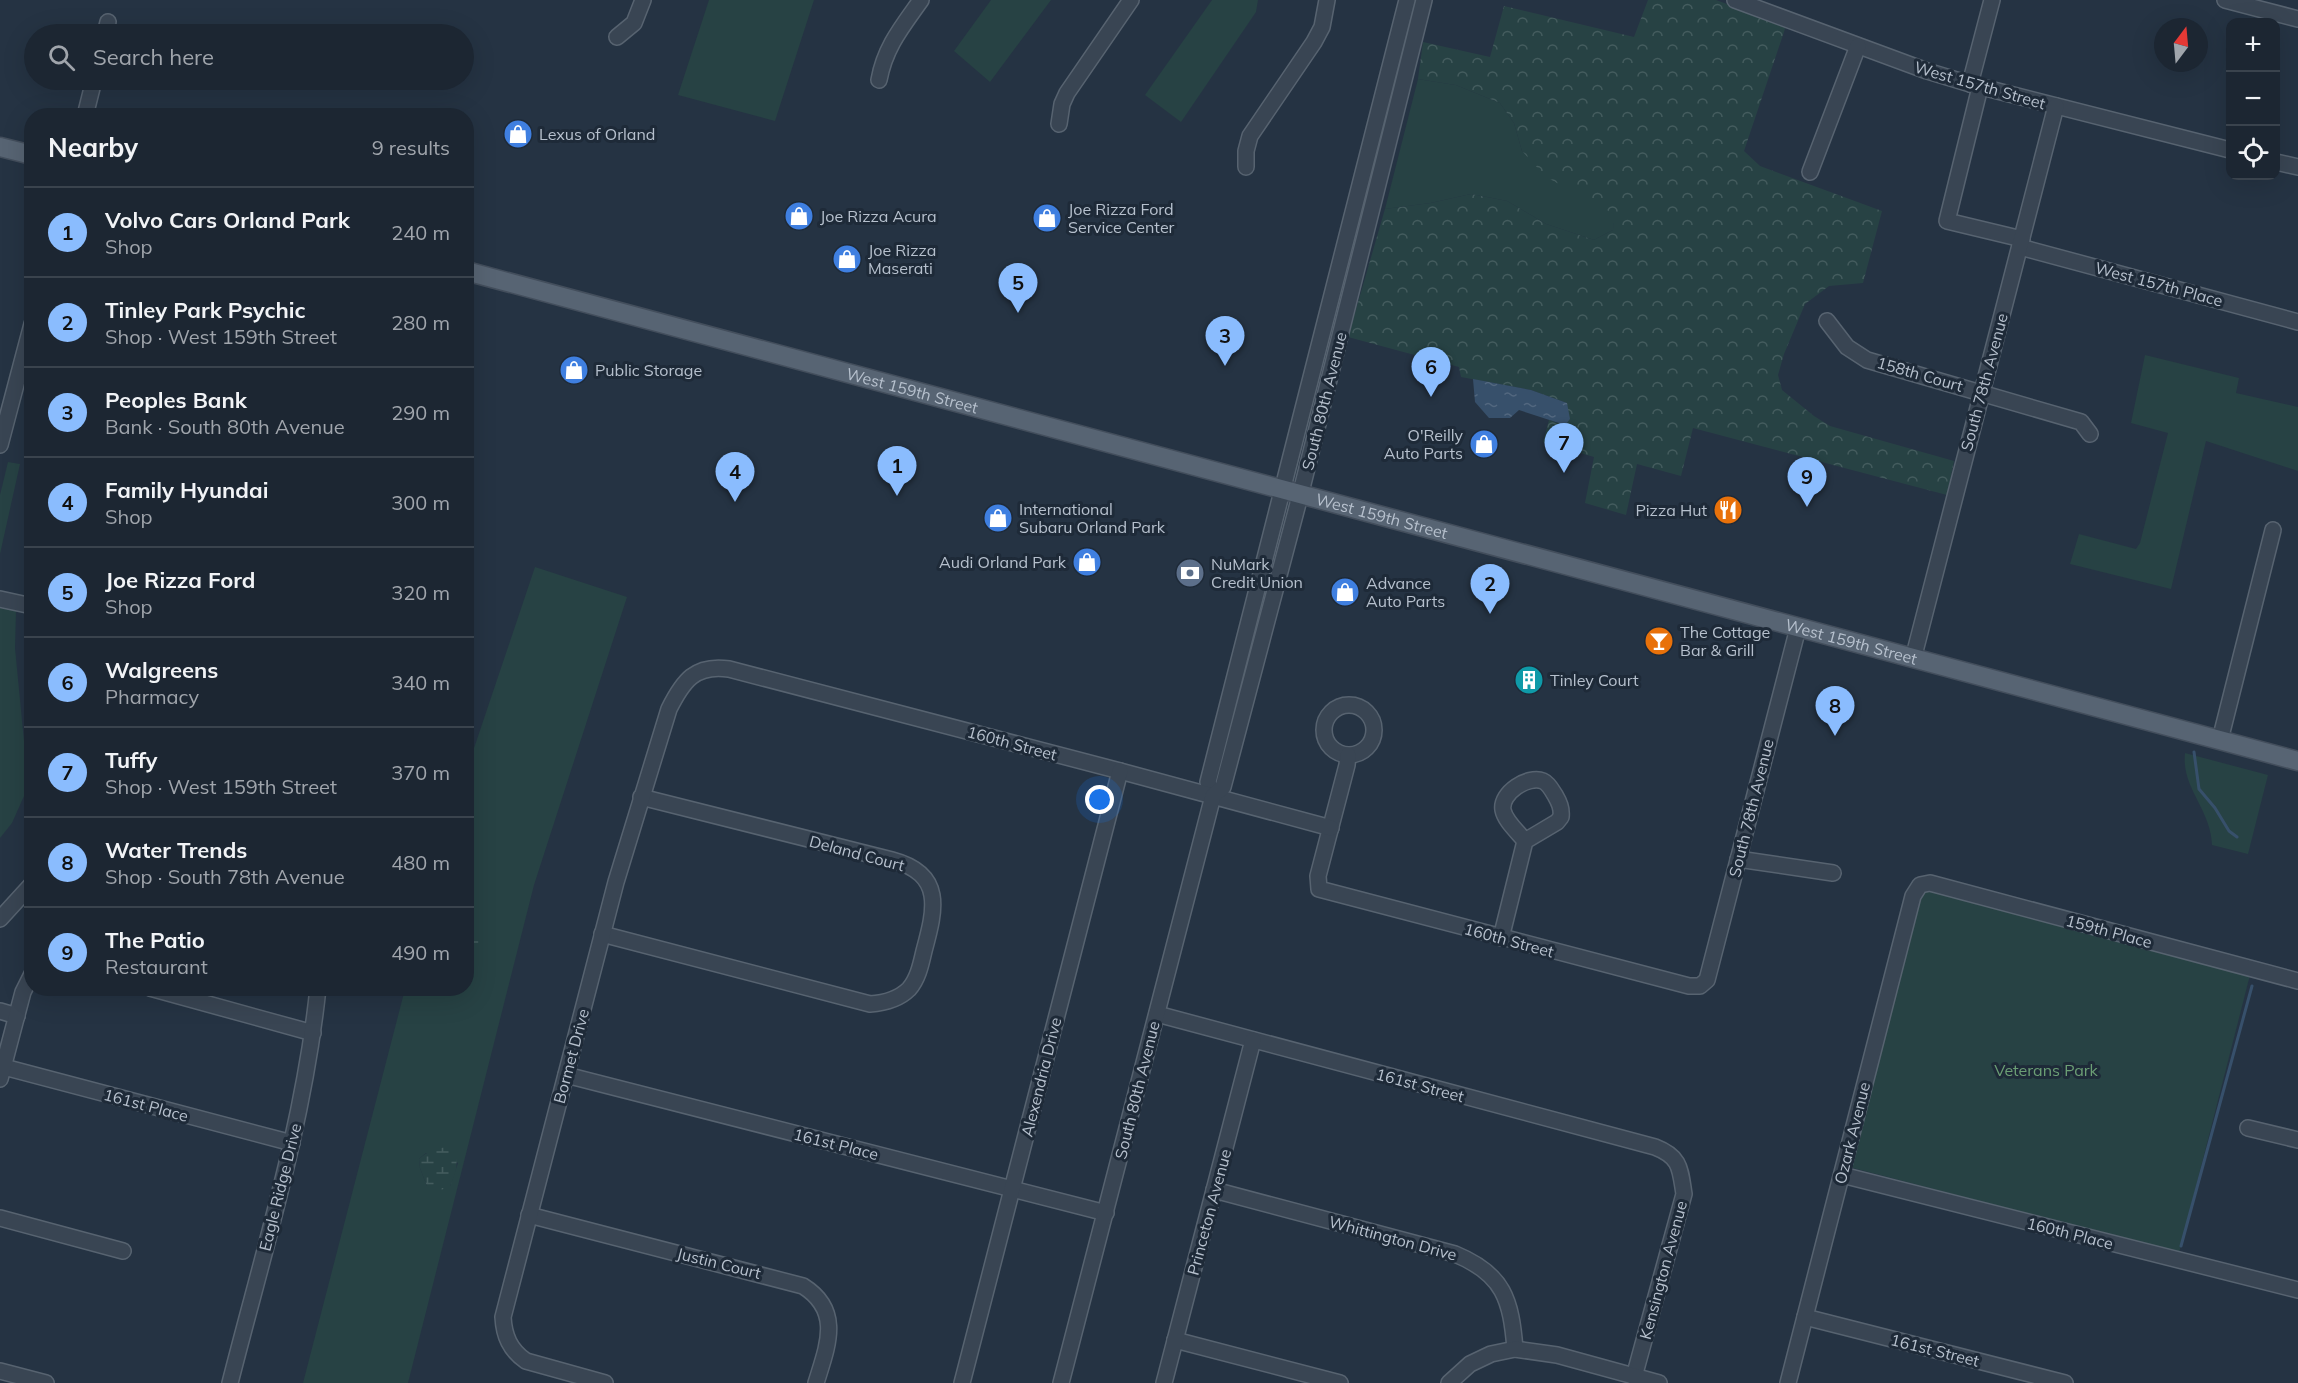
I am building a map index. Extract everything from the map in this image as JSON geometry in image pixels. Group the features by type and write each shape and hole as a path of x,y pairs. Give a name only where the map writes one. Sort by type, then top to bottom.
{"main road":[{"path":"0,147 24,153"},
{"name":"West 159th Street","path":"474,273 1300,496 2298,761"}],"street":[{"path":"617,37 634,23 643,0"},
{"path":"879,80 887,50 921,0"},
{"path":"1059,124 1062,104 1068,93 1131,0"},
{"path":"1246,167 1246,151 1250,136 1314,42 1322,27 1327,0"},
{"name":"South 80th Avenue","path":"1213,796 1208,782 1407,0"},
{"name":"South 80th Avenue","path":"1061,1383 1213,796 1223,787 1300,496 1424,0"},
{"name":"West 157th Street","path":"1735,0 1858,46 1975,85 2226,149"},
{"path":"1975,85 1992,0"},
{"path":"2225,0 2298,20"},
{"path":"1810,172 1858,46"},
{"name":"West 157th Place","path":"1975,85 1947,221 2298,322"},
{"path":"87,108 92,90"},
{"name":"South 78th Avenue","path":"1913,659 2056,106"},
{"path":"2280,163 2298,167"},
{"name":"158th Court","path":"1827,321 1847,347 1867,360 2081,422 2090,434"},
{"path":"0,445 24,354"},
{"path":"2220,740 2273,530"},
{"path":"0,599 24,604"},
{"name":"South 78th Avenue","path":"1700,986 1707,980 1798,628"},
{"name":"160th Street","path":"693,675 704,669 716,667 729,669 1330,828 1318,876 1319,889 1689,986 1700,986"},
{"name":"Bormet Drive","path":"605,1383 526,1361 518,1355 506,1338 505,1306 602,934 641,797 669,709 683,683 693,675"},
{"path":"1330,828 1348,755"},
{"name":"Alexendria Drive","path":"962,1383 1120,771"},
{"name":"Deland Court","path":"602,934 870,1004 881,1003 902,995 909,989 918,973 934,906 928,885 912,868 892,860 641,797"},
{"path":"1501,938 1525,841"},
{"path":"1738,859 1833,873"},
{"name":"159th Place","path":"1920,885 1930,883 2298,981"},
{"name":"Ozark Avenue","path":"1788,1383 1911,901 1920,885"},
{"path":"0,919 24,893"},
{"path":"1,1070 24,990"},
{"path":"180,996 313,1032"},
{"name":"Eagle Ridge Drive","path":"230,1383 292,1143 313,1032 317,996"},
{"path":"0,1011 17,1016"},
{"name":"161st Street","path":"1157,1014 1655,1147 1672,1155 1679,1163"},
{"name":"Princeton Avenue","path":"1164,1383 1253,1040"},
{"name":"161st Place","path":"1,1070 292,1143"},
{"name":"161st Place","path":"566,1075 1106,1213"},
{"path":"2248,1128 2298,1140"},
{"name":"Kensington Avenue","path":"1634,1377 1684,1194 1679,1163"},
{"name":"160th Place","path":"1842,1175 2298,1290"},
{"name":"Whittington Drive","path":"1214,1190 1455,1254 1469,1260 1494,1278 1503,1292 1510,1307 1515,1349"},
{"name":"Justin Court","path":"529,1215 803,1286 822,1304 829,1326 829,1338 816,1383"},
{"path":"0,1218 123,1251"},
{"name":"161st Street","path":"1805,1317 2065,1383"},
{"path":"1175,1340 1319,1380 1340,1383"},
{"path":"1449,1383 1470,1364 1491,1354 1515,1349 1557,1355 1659,1383"},
{"path":"0,1371 46,1383"}],"green space":[{"path":"709,0 814,0 775,121 678,95"},
{"path":"991,0 1051,0 990,82 954,51"},
{"path":"1212,0 1258,0 1256,12 1181,122 1145,95"},
{"path":"1648,0 1716,0 1786,26 1744,151 1760,166 1882,211 1863,283 1829,286 1805,304 1784,354 1778,375 1782,390 1830,426 1954,461 1947,495 1693,428 1681,476 1637,464 1626,515 1585,503 1594,457 1543,442 1549,420 1564,425 1567,403 1531,390 1461,377 1459,367 1348,337 1385,209 1431,203 1471,194 1507,201 1546,224 1594,240 1613,230 1614,214 1546,177 1522,151 1514,123 1500,103 1456,85 1418,79 1423,42 1490,57 1504,6 1634,37"},
{"path":"1418,79 1456,85 1500,103 1514,123 1522,151 1585,197 1615,214 1613,230 1594,240 1546,224 1507,201 1471,194 1431,203 1385,209"},
{"path":"2145,355 2239,378 2236,393 2298,407 2298,471 2206,441 2171,589 2070,564 2079,534 2136,549 2140,543 2168,433 2131,423"},
{"path":"8,462 20,464 0,554 0,495"},
{"path":"535,567 627,597 534,885 408,1383 303,1383 403,996 474,996 474,748","holes":["426,1153 458,1163 450,1186 427,1186 419,1159"]},
{"path":"0,607 16,611 15,648 24,741 24,796 12,823 0,838"},
{"path":"2185,753 2268,775 2248,854 2212,845 2207,820 2187,777"},
{"name":"Veterans Park","path":"1929,890 2250,975 2179,1253 1851,1166 1921,893"},
{"path":"474,929 478,939 474,958"},
{"path":"450,1147 456,1161 456,1171 450,1186 441,1190 427,1186 419,1159 433,1150"}],"water":[{"path":"1473,379 1531,390 1567,403 1570,419 1565,425 1519,410 1510,418 1489,418 1475,402"}],"waterway":[{"path":"2194,752 2199,789 2215,808 2229,831 2237,837"},
{"path":"2181,1246 2252,986"}],"place":[{"name":"Lexus of Orland","path":"518,134"},
{"name":"Joe Rizza Acura","path":"799,216"},
{"name":"Joe Rizza Ford Service Center","path":"1047,218"},
{"name":"Joe Rizza Maserati","path":"847,259"},
{"name":"Joe Rizza Ford","path":"1018,313"},
{"name":"Peoples Bank","path":"1225,366"},
{"name":"Public Storage","path":"574,370"},
{"name":"Walgreens","path":"1431,397"},
{"name":"O'Reilly Auto Parts","path":"1484,444"},
{"name":"Tuffy","path":"1564,473"},
{"name":"Volvo Cars Orland Park","path":"897,496"},
{"name":"Family Hyundai","path":"735,502"},
{"name":"The Patio","path":"1807,507"},
{"name":"Pizza Hut","path":"1728,510"},
{"name":"International Subaru Orland Park","path":"998,518"},
{"name":"Audi Orland Park","path":"1087,562"},
{"name":"NuMark Credit Union","path":"1190,573"},
{"name":"Advance Auto Parts","path":"1345,592"},
{"name":"Tinley Park Psychic","path":"1490,614"},
{"name":"The Cottage Bar & Grill","path":"1659,641"},
{"name":"Tinley Court","path":"1529,680"},
{"name":"Water Trends","path":"1835,736"}]}
